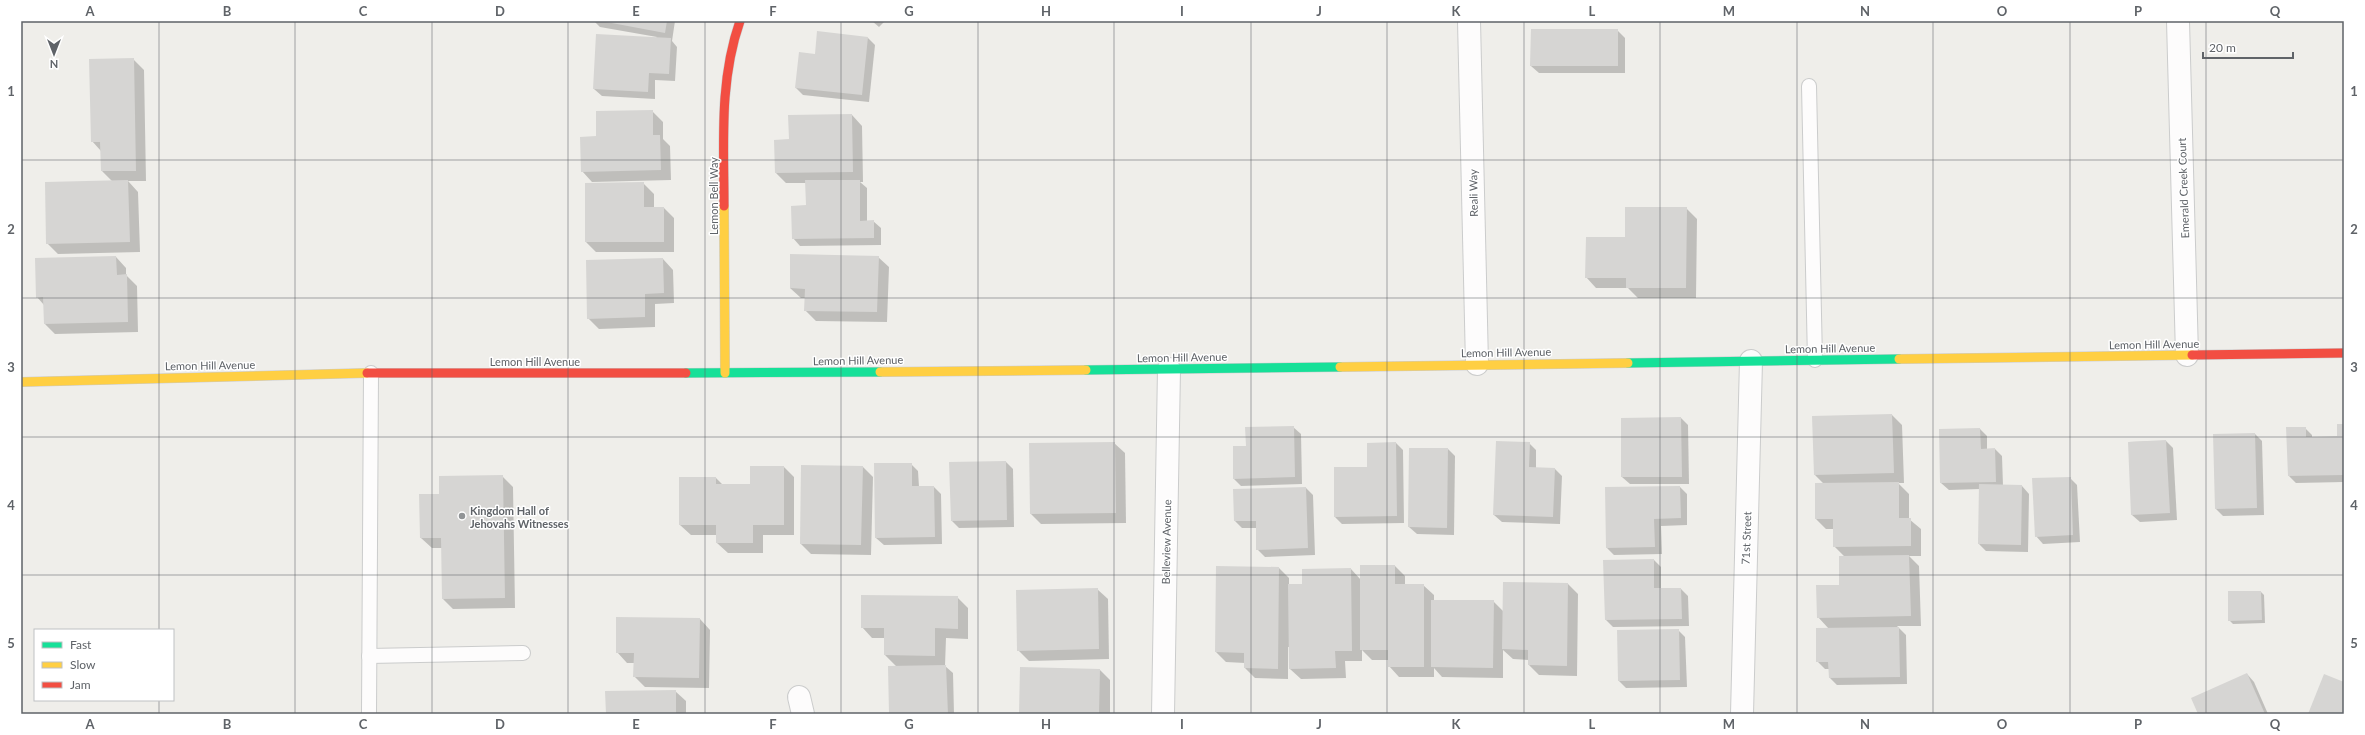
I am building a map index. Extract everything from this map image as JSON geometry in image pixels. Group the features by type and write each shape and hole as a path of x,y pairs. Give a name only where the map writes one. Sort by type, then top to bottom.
{"street":[{"name":"Lemon Bell Way","path":"725,373 724,95 731,48 740,21"},
{"name":"Reali Way","path":"1469,21 1477,364"},
{"name":"Emerald Creek Court","path":"2178,21 2187,355"},
{"name":"Lemon Hill Avenue","path":"21,382 371,373 725,373 1169,369 2344,353"},
{"name":"71st Street","path":"1742,714 1751,361"},
{"name":"Belleview Avenue","path":"1163,714 1169,369"}],"lane":[{"path":"1809,86 1815,360"},
{"path":"369,714 371,373"},
{"path":"369,656 523,653"}],"building":[{"path":"601,21 667,21 665,33"},
{"path":"1531,29 1618,29 1618,66 1530,66"},
{"path":"817,31 868,37 862,95 795,88 799,52 815,54"},
{"path":"596,34 671,38 669,74 649,73 648,92 593,89"},
{"path":"134,58 136,171 101,171 100,142 91,142 89,59"},
{"path":"653,110 653,135 660,135 661,170 581,172 580,137 596,136 596,111"},
{"path":"852,114 853,172 775,173 774,140 789,139 788,115"},
{"path":"128,180 130,242 46,244 45,182"},
{"path":"805,180 860,180 860,221 874,220 874,238 792,239 791,206 806,205"},
{"path":"644,182 644,207 664,207 664,242 585,242 585,183"},
{"path":"1625,207 1687,207 1686,288 1626,288 1626,278 1585,278 1586,237 1625,237"},
{"path":"790,254 879,256 877,312 804,311 805,289 790,288"},
{"path":"116,256 117,275 127,274 128,322 44,324 43,297 36,298 35,258"},
{"path":"663,258 664,293 645,294 645,317 587,319 586,260"},
{"path":"1892,414 1894,473 1814,475 1812,416"},
{"path":"1681,417 1682,477 1621,477 1621,418"},
{"path":"2337,424 2344,424 2344,475 2288,476 2286,427 2306,427 2306,437 2337,436"},
{"path":"1294,426 1295,477 1233,479 1233,446 1246,446 1245,427"},
{"path":"1980,428 1981,449 1995,448 1996,482 1940,483 1939,429"},
{"path":"2255,433 2257,508 2215,509 2213,434"},
{"path":"2166,440 2170,513 2131,515 2128,442"},
{"path":"1496,441 1530,442 1529,467 1555,468 1553,517 1493,515"},
{"path":"1115,442 1116,513 1030,514 1029,443"},
{"path":"1396,442 1397,516 1334,517 1334,467 1367,467 1367,443"},
{"path":"1409,448 1448,448 1447,528 1408,527"},
{"path":"1006,461 1007,520 951,521 949,462"},
{"path":"874,463 912,463 912,486 934,486 935,537 875,538"},
{"path":"801,465 863,466 861,545 800,544"},
{"path":"750,466 784,466 784,525 753,525 753,543 716,543 716,525 679,525 679,477 716,477 716,484 750,484"},
{"name":"Kingdom Hall of Jehovahs Witnesses","path":"503,475 505,598 442,599 441,538 420,538 419,494 439,494 439,476"},
{"path":"2071,477 2073,535 2035,537 2032,478"},
{"path":"1899,482 1899,518 1911,518 1911,546 1833,547 1833,519 1815,519 1815,483"},
{"path":"1979,484 2022,485 2021,545 1978,544"},
{"path":"1680,486 1681,518 1654,519 1655,547 1606,548 1605,487"},
{"path":"1306,487 1308,548 1256,550 1256,521 1234,521 1233,489"},
{"path":"1909,555 1911,616 1817,618 1816,585 1839,585 1839,556"},
{"path":"1654,559 1654,588 1681,588 1682,619 1605,620 1603,560"},
{"path":"1360,565 1395,565 1395,584 1424,584 1424,667 1388,667 1388,650 1360,650"},
{"path":"1216,566 1279,567 1278,669 1244,668 1244,653 1215,652"},
{"path":"1351,568 1352,651 1335,651 1336,668 1289,669 1288,584 1302,584 1302,569"},
{"path":"1503,582 1568,583 1567,666 1528,665 1528,650 1502,649"},
{"path":"1098,588 1099,649 1017,651 1016,590"},
{"path":"2228,591 2261,591 2262,620 2228,621"},
{"path":"861,595 958,596 958,629 935,628 935,656 884,655 884,628 861,628"},
{"path":"1431,600 1494,600 1493,668 1431,667"},
{"path":"616,617 700,618 699,678 633,677 634,653 616,653"},
{"path":"1899,627 1900,677 1829,678 1828,662 1816,662 1816,628"},
{"path":"1679,629 1680,680 1618,681 1617,630"},
{"path":"946,665 948,714 889,714 888,666"},
{"path":"1020,667 1100,669 1099,714 1019,714"},
{"path":"2247,673 2265,714 2198,714 2191,698"},
{"path":"2324,674 2344,682 2344,714 2308,714"},
{"path":"676,690 676,714 606,714 605,691"}],"traffic: fast":[{"path":"1628,363 1899,359"},
{"path":"1086,370 1340,367"},
{"path":"686,373 880,372"}],"traffic: slow":[{"path":"724,206 725,373"},
{"path":"1899,359 2192,355"},
{"path":"1340,367 1628,363"},
{"path":"880,372 1086,370"},
{"path":"21,382 367,373"}],"traffic: jam":[{"path":"724,206 724,112 729,66 733,44 740,21"},
{"path":"2192,355 2344,353"},
{"path":"367,373 686,373"}],"place":[{"name":"Kingdom Hall of Jehovahs Witnesses","path":"462,516"}]}
